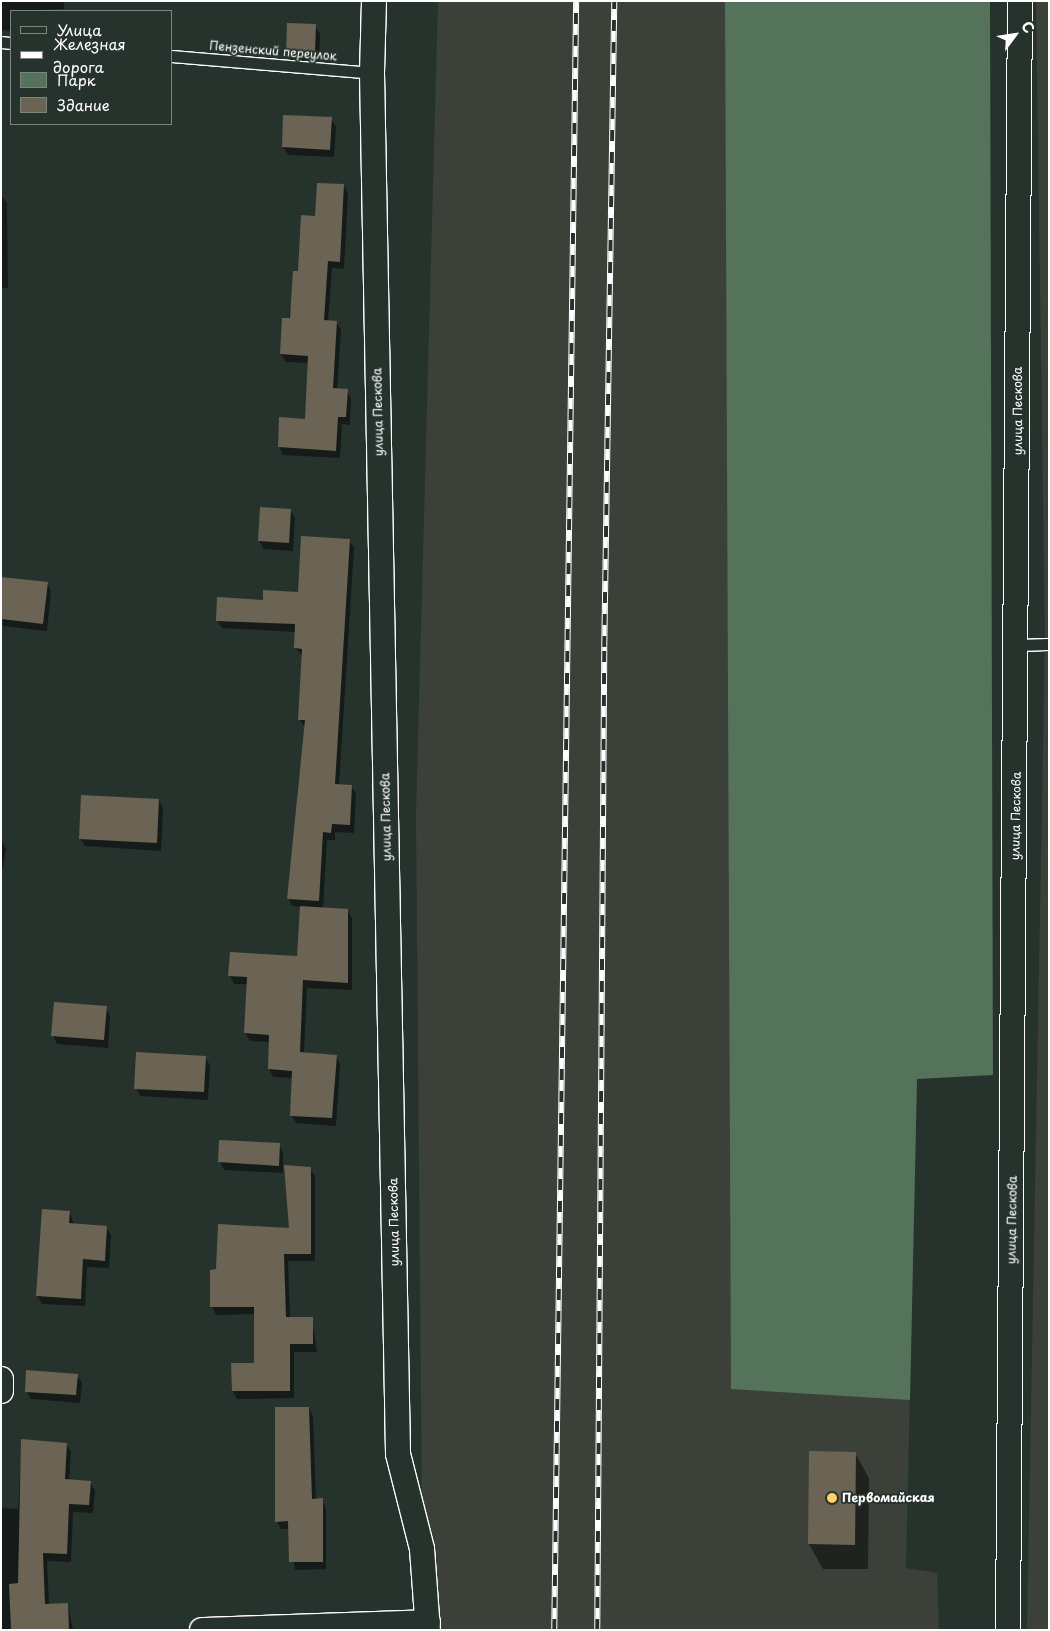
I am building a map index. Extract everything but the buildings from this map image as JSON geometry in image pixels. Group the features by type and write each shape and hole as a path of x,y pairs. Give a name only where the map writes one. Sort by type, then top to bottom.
{"street":[{"name":"улица Пескова","path":"374,1 372,73 398,1454 422,1549 428,1626"},
{"name":"улица Пескова","path":"1008,1630 1018,645 1020,1"},
{"path":"1,1379 1,1391"},
{"path":"202,1630 428,1626"}],"lane":[{"name":"Пензенский переулок","path":"172,56 372,73"},
{"path":"1018,645 1049,644"}],"shaded area":[{"path":"438,1 988,1 917,1079 906,1568 937,1573 939,1630 423,1630 416,814"},
{"path":"1036,1 1049,1 1049,1630 1027,1630 1045,639"}],"green space":[{"path":"725,1 990,1 993,1075 917,1079 910,1400 731,1389"}],"railway":[{"path":"554,1630 576,1"},
{"path":"597,1630 604,647 614,1"}],"place":[{"name":"Первомайская","path":"832,1498"}]}
